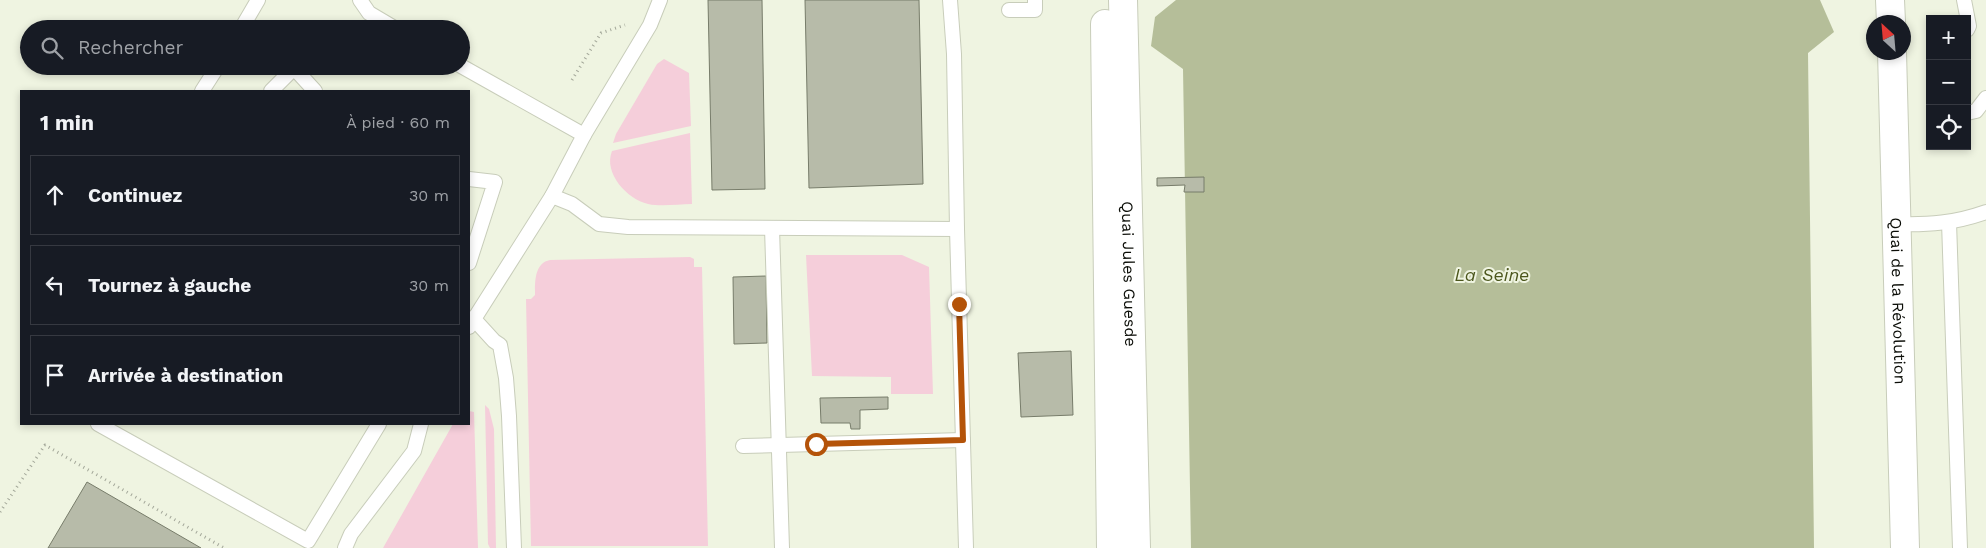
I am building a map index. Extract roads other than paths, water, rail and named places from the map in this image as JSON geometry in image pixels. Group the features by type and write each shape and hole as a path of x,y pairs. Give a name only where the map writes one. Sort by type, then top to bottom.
{"main road":[{"name":"Quai Jules Guesde","path":"1105,0 1111,548"},
{"name":"Quai Jules Guesde","path":"1123,0 1136,548"},
{"path":"1890,0 1891,15"},
{"name":"Quai de la Révolution","path":"1892,60 1906,548"}],"lane":[{"path":"246,20 258,0"},
{"path":"360,0 369,13 381,20"},
{"path":"514,548 506,378 500,345 471,323 552,196 584,135 650,25 660,0"},
{"path":"950,0 954,54 966,548"},
{"path":"1009,10 1035,10 1035,0"},
{"path":"1964,0 1967,15"},
{"path":"470,71 584,135"},
{"path":"203,90 212,75"},
{"path":"272,90 287,75"},
{"path":"300,75 314,90"},
{"path":"1971,112 1976,111 1986,98"},
{"path":"470,179 495,182 470,257"},
{"path":"552,196 572,204 599,224 628,227 957,229"},
{"path":"1897,224 1950,222 1964,220 1986,212"},
{"path":"1950,222 1960,548"},
{"path":"772,228 782,548"},
{"path":"100,425 308,540 378,425"},
{"path":"345,548 351,534 414,451 421,425"},
{"path":"743,446 963,440"}],"water":[{"name":"La Seine","path":"1176,0 1820,0 1834,32 1808,53 1814,548 1191,548 1183,69 1151,46 1155,17"}]}
